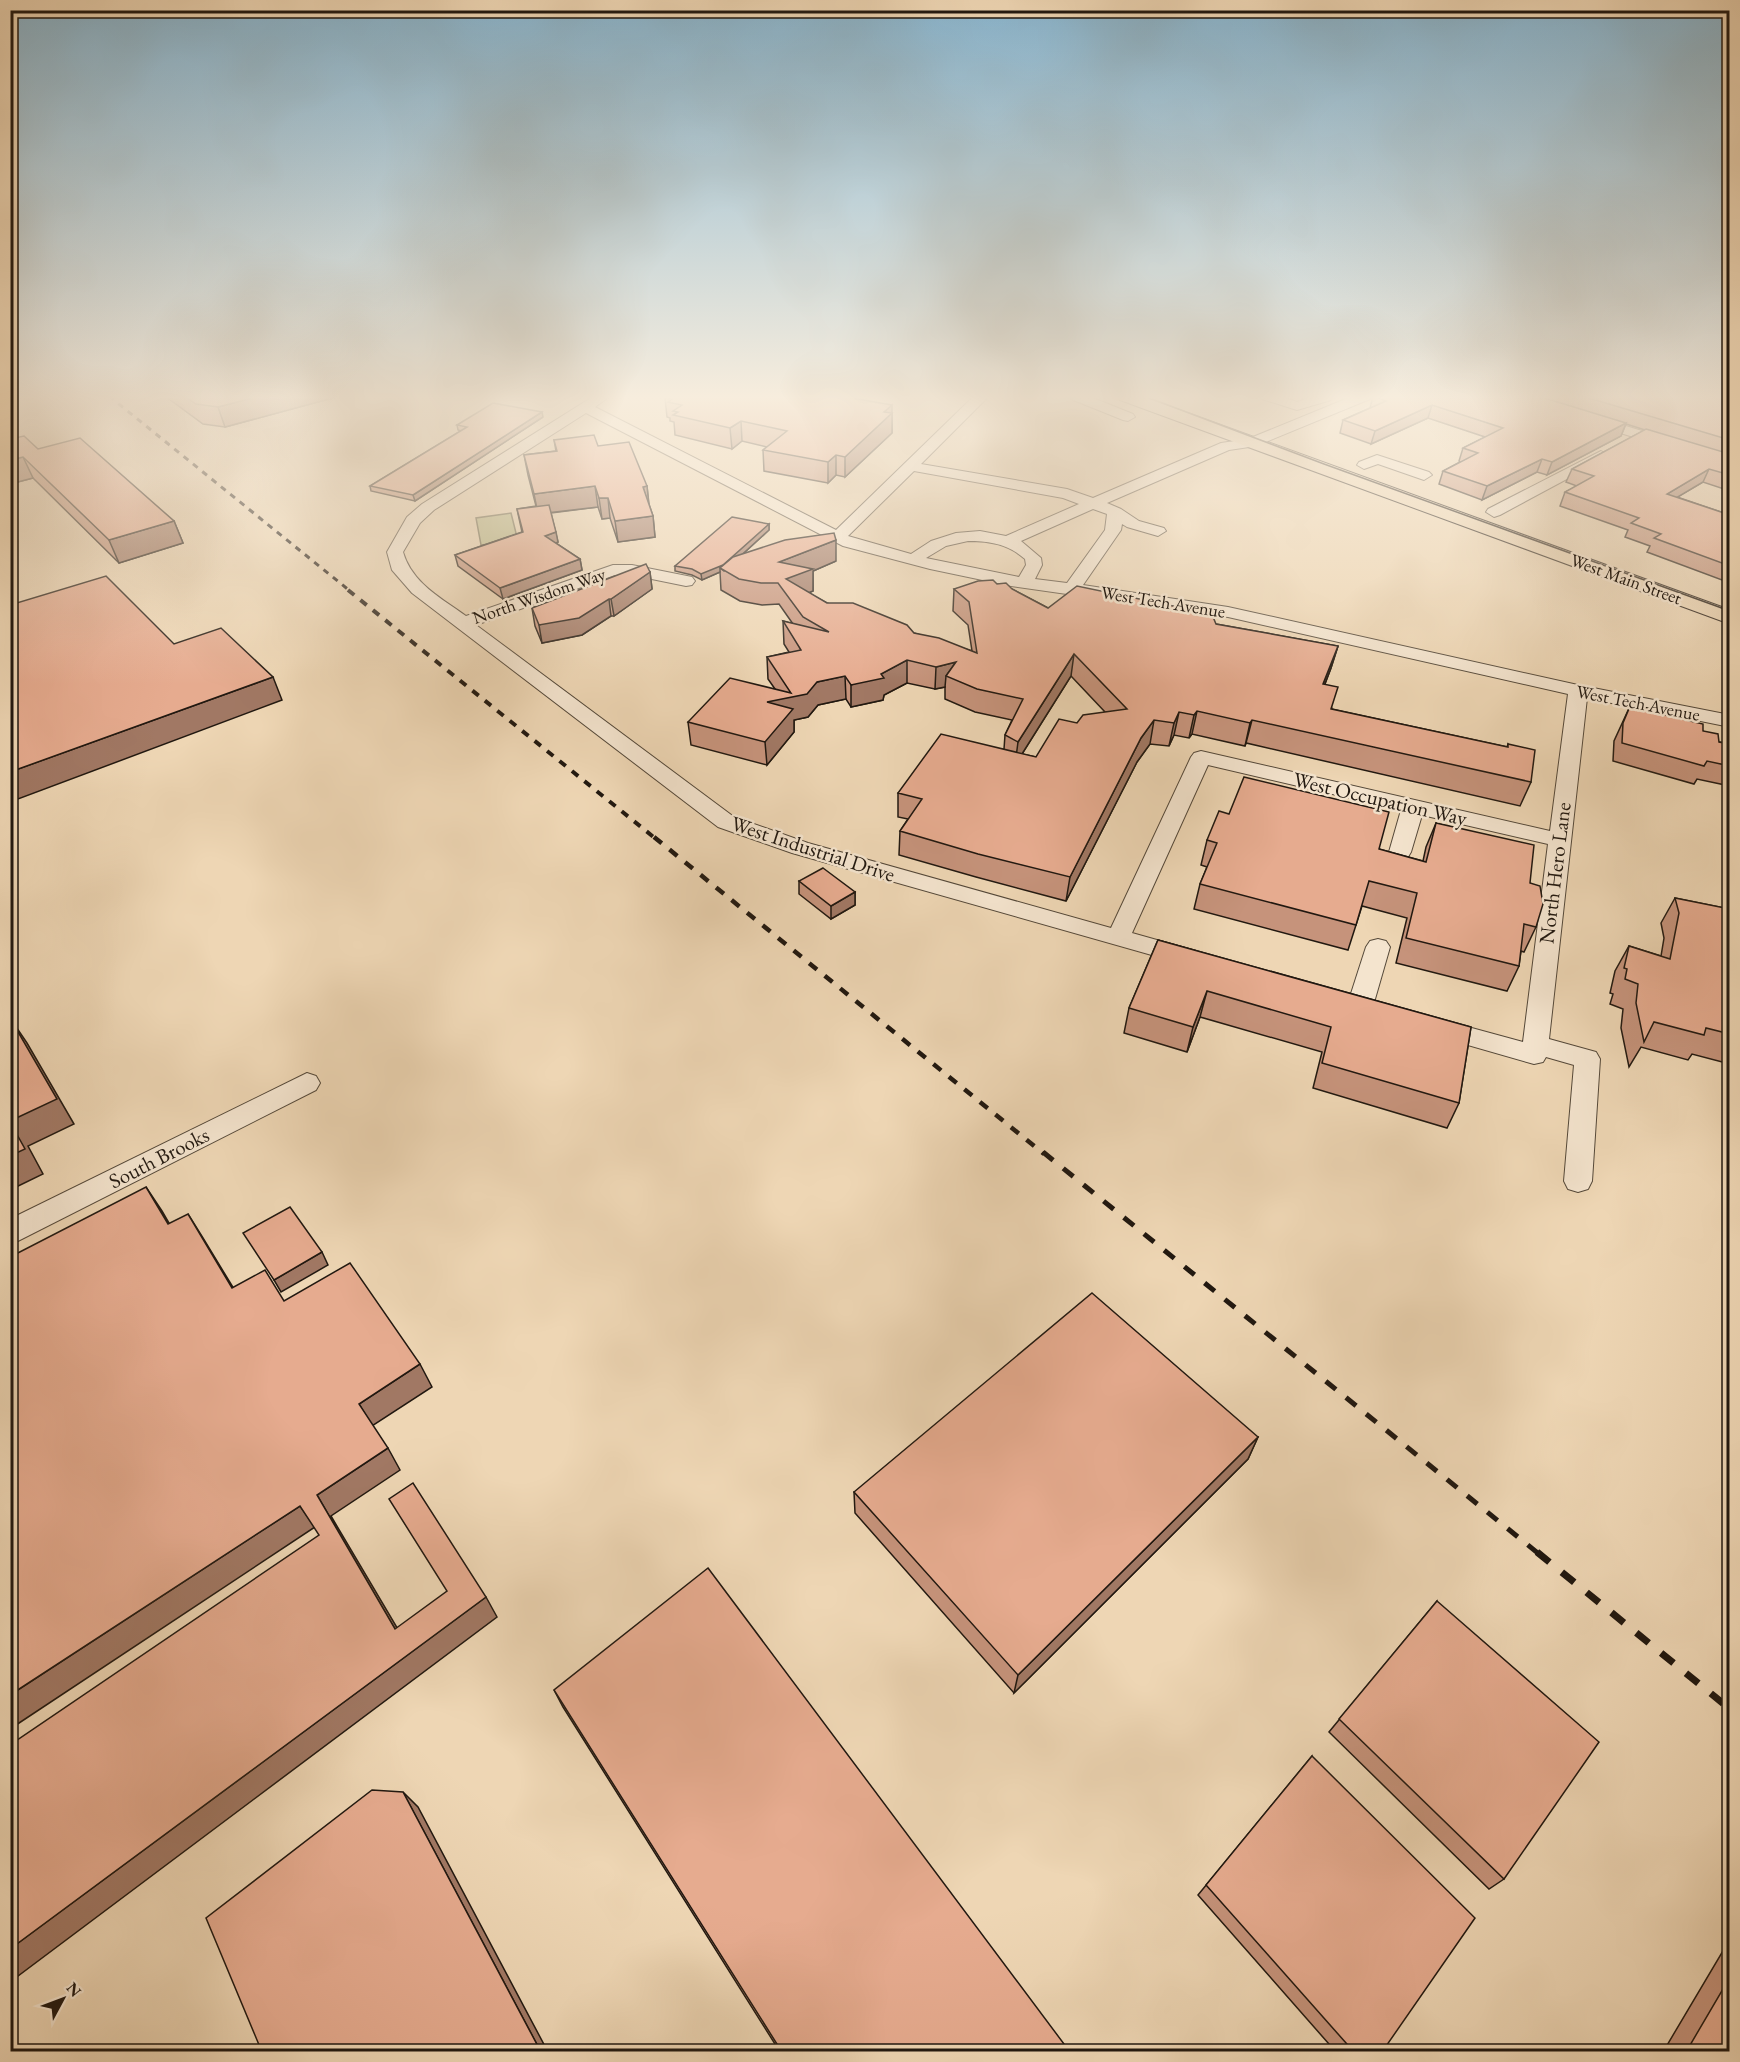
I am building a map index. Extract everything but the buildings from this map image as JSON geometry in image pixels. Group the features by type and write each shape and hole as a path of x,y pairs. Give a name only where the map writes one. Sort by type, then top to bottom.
{"main road":[{"name":"West Main Street","path":"1404,492 1730,618"},
{"name":"West Main Street","path":"1448,492 1494,512 1730,599"}],"street":[{"name":"West Industrial Drive","path":"451,492 413,520 403,535 395,552 400,570 418,589 726,822 800,848 1210,964"},
{"name":"West Tech Avenue","path":"756,492 837,538 913,560 1025,582 1238,614 1578,691 1730,721"},
{"path":"837,538 883,492"},
{"path":"1057,492 1094,503 1133,524 1158,531"},
{"path":"1007,541 1119,492"},
{"path":"1095,521 1159,492"},
{"path":"1494,512 1531,492"},
{"path":"1072,588 1113,530 1114,512"},
{"path":"913,560 934,546 959,537 992,538 1007,541 1027,551 1033,558 1034,566 1025,582"},
{"path":"1027,551 1046,543"},
{"name":"North Wisdom Way","path":"464,623 614,570 632,570 686,581"},
{"name":"North Hero Lane","path":"1534,1049 1578,691"},
{"name":"West Occupation Way","path":"1118,938 1201,757 1559,840"},
{"path":"1400,852 1413,807"},
{"path":"1360,1006 1378,947"},
{"path":"1414,1022 1587,1059 1578,1181"},
{"name":"South Brooks","path":"10,1233 307,1083"}],"shaded area":[{"path":"511,513 518,541 481,545 476,518"}],"tram line":[{"path":"1402,492 1730,611"}],"railway":[{"path":"228,492 350,591"},
{"path":"348,590 656,839"},
{"path":"654,837 1044,1154"},
{"path":"1043,1152 1539,1554"},
{"path":"1537,1552 1730,1709"}]}
